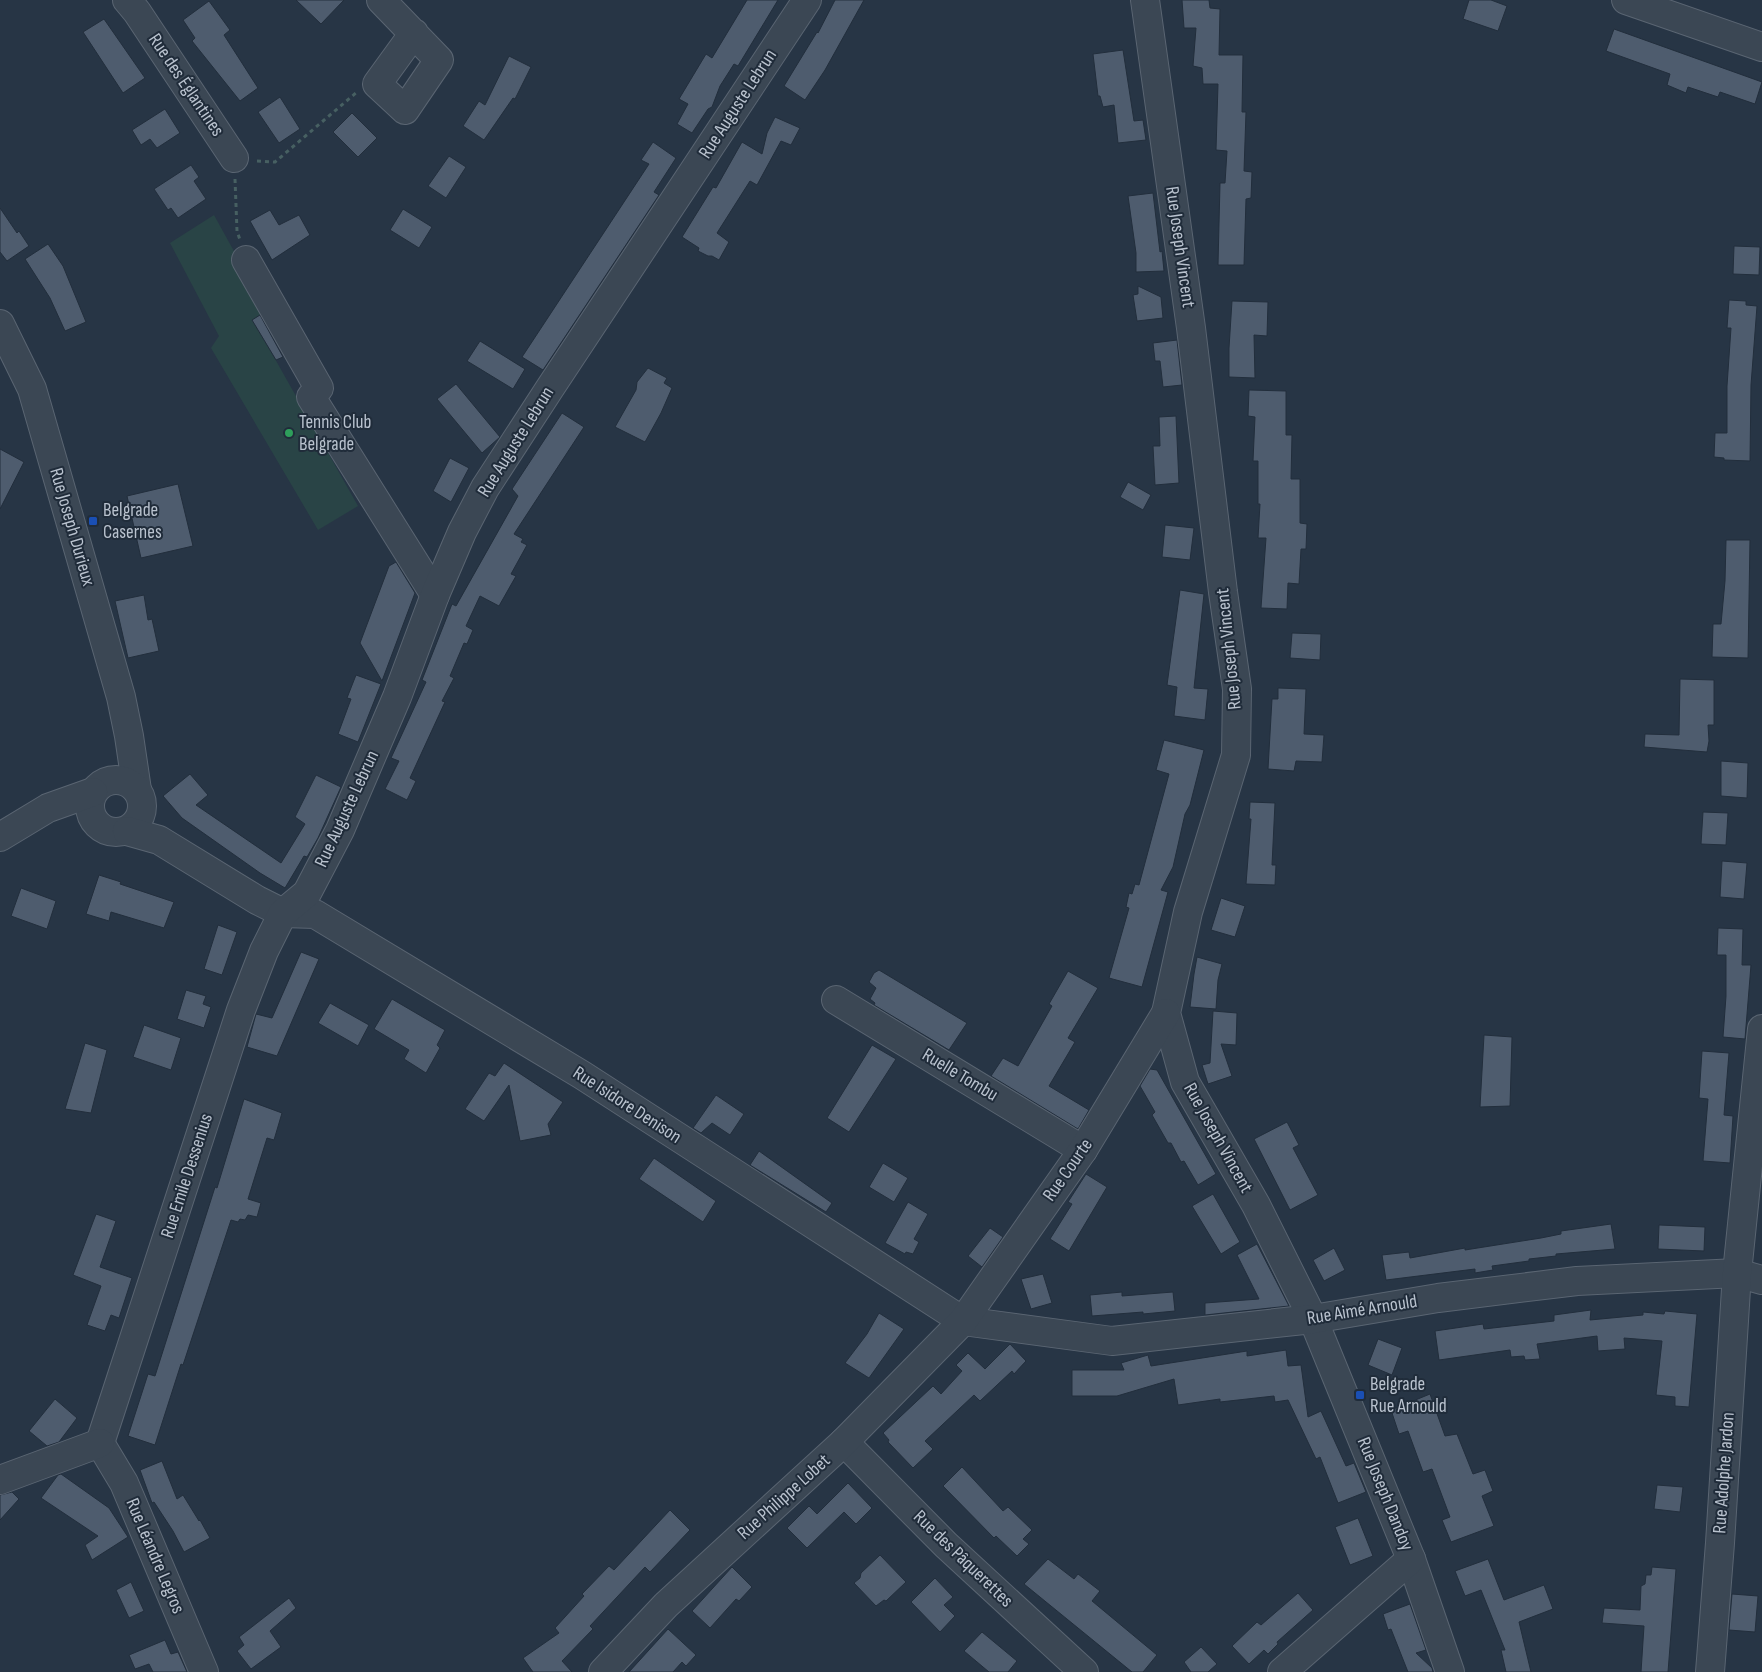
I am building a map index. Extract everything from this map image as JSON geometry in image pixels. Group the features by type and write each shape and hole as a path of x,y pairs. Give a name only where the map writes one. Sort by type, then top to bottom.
{"street":[{"path":"381,0 414,34 439,60 406,110 377,84 414,34"},
{"name":"Rue Auguste Lebrun","path":"282,913 307,893 340,830 397,697 435,595 462,532 485,488 807,0"},
{"name":"Rue Joseph Vincent","path":"1145,0 1190,318 1223,592 1237,689 1236,755 1188,912 1166,1013 1185,1082 1256,1205 1313,1319"},
{"path":"1626,0 1762,48"},
{"name":"Rue des Églantines","path":"139,4 234,158"},
{"path":"246,260 319,388 311,397 435,595"},
{"name":"Rue Joseph Durieux","path":"0,324 32,389 121,696 129,736 135,811 159,840 256,900 282,913"},
{"path":"6,834 48,808 102,786 126,782 135,811 118,833 109,832 94,822 90,804 102,786 129,736"},
{"path":"6,834 50,820 94,822"},
{"name":"Rue Isidore Denison","path":"282,913 315,914 582,1075 963,1321"},
{"name":"Rue Emile Dessenius","path":"100,1444 241,1010 282,913"},
{"name":"Ruelle Tombu","path":"836,1000 1084,1150"},
{"name":"Rue Courte","path":"963,1321 1084,1150 1166,1013"},
{"name":"Rue Adolphe Jardon","path":"1710,1672 1720,1543 1749,1277 1762,1029"},
{"name":"Rue Aimé Arnould","path":"963,1321 1112,1341 1313,1319 1438,1298 1577,1281 1749,1277"},
{"name":"Rue Joseph Dandoy","path":"1313,1319 1411,1559 1450,1672"},
{"name":"Rue Philippe Lobet","path":"603,1672 666,1605 844,1442 963,1321"},
{"name":"Rue des Pâquerettes","path":"844,1442 946,1545 1082,1671"},
{"path":"0,1480 100,1444"},
{"name":"Rue Léandre Legros","path":"100,1444 124,1483 204,1672"},
{"path":"1282,1672 1411,1559"}],"path":[{"path":"246,260 237,231 234,158 275,162 359,89 377,84"}],"green space":[{"name":"Tennis Club Belgrade","path":"214,215 267,311 253,320 358,506 318,530 211,348 219,336 170,243"}],"building":[{"path":"296,0 344,0 321,24"},
{"path":"747,0 778,0 738,66 734,64 720,86 712,107 708,109 692,133 677,124 688,104 679,99 706,54 712,58"},
{"path":"835,0 864,0 825,70 805,100 784,86 818,33"},
{"path":"1182,0 1209,0 1210,8 1220,9 1219,55 1243,55 1242,112 1246,112 1244,171 1252,172 1251,198 1246,199 1244,265 1218,265 1220,183 1225,183 1227,151 1216,150 1218,84 1203,84 1202,68 1193,66 1196,28 1184,28"},
{"path":"1469,0 1491,0 1507,6 1498,31 1463,19"},
{"path":"209,1 230,30 224,35 258,88 240,101 192,41 195,38 183,20"},
{"path":"104,19 145,78 123,93 83,32"},
{"path":"1614,29 1762,82 1755,104 1720,92 1718,97 1688,87 1686,93 1667,85 1670,74 1606,51"},
{"path":"1123,50 1134,121 1143,120 1146,140 1118,143 1114,105 1103,107 1100,96 1098,96 1093,54"},
{"path":"509,56 531,67 515,99 513,98 484,140 463,126 479,101 485,105"},
{"path":"280,97 300,129 279,143 258,112"},
{"path":"165,109 180,133 157,148 150,139 141,145 132,130"},
{"path":"352,113 377,138 358,157 333,132"},
{"path":"775,117 800,128 791,145 781,141 757,185 750,181 717,233 729,242 719,260 698,251 699,248 682,237 713,187 716,188 742,142 762,154 767,133"},
{"path":"653,142 676,158 654,192 659,195 543,370 522,357 649,164 641,160"},
{"path":"449,156 466,167 446,198 428,186"},
{"path":"191,165 199,177 194,181 206,199 178,218 171,208 168,210 154,189"},
{"path":"1153,193 1164,271 1136,272 1136,253 1128,196"},
{"path":"0,208 17,233 19,231 29,246 7,261 0,252"},
{"path":"403,209 432,227 419,248 390,230"},
{"path":"270,210 279,225 299,215 310,235 272,260 250,221"},
{"path":"48,244 63,266 86,322 65,331 50,298 25,259"},
{"path":"1734,246 1760,247 1759,275 1733,274"},
{"path":"1138,286 1161,297 1163,318 1137,321 1133,295 1138,294"},
{"path":"1729,300 1746,301 1746,305 1757,306 1751,385 1750,461 1724,460 1724,458 1714,457 1715,433 1727,433 1727,386 1731,328 1727,328"},
{"path":"1232,301 1268,302 1267,336 1254,335 1255,378 1229,377"},
{"path":"260,315 283,357 276,360 252,320"},
{"path":"1177,340 1182,385 1163,387 1160,361 1155,361 1153,343"},
{"path":"480,341 525,369 513,389 467,361"},
{"path":"648,368 667,378 664,383 672,388 645,442 615,427 636,390 637,382"},
{"path":"456,384 500,437 482,453 437,399"},
{"path":"1249,390 1286,391 1286,435 1292,435 1291,479 1300,479 1300,523 1307,524 1306,549 1301,549 1299,584 1288,583 1287,609 1261,608 1266,538 1258,538 1260,504 1258,504 1258,461 1253,461 1255,417 1248,416"},
{"path":"562,413 584,427 514,534 523,539 521,542 527,545 511,574 516,576 499,606 480,596 466,626 473,630 467,644 464,643 450,676 454,678 442,701 445,702 410,778 416,781 407,800 385,789 399,761 391,758 426,682 422,680 452,604 456,606 518,496 512,489"},
{"path":"1176,416 1179,483 1155,485 1153,446 1160,446 1159,417"},
{"path":"0,449 24,462 0,509"},
{"path":"450,458 469,468 451,502 433,491"},
{"path":"1128,482 1151,495 1143,510 1120,497"},
{"path":"178,484 193,546 141,558 127,496"},
{"path":"1165,525 1194,528 1190,560 1162,557"},
{"path":"1726,540 1750,540 1748,658 1712,657 1713,624 1721,624"},
{"path":"396,562 415,593 382,681 360,643 389,566"},
{"path":"1180,590 1204,594 1194,688 1208,689 1205,720 1174,716 1177,687 1167,685"},
{"path":"144,595 148,620 152,619 159,651 128,658 115,601"},
{"path":"1292,633 1321,634 1320,660 1290,658"},
{"path":"356,675 381,684 358,742 338,734 351,699 347,698"},
{"path":"1680,679 1714,680 1714,725 1708,725 1709,741 1707,752 1644,747 1645,734 1679,735"},
{"path":"1278,688 1306,689 1304,734 1324,735 1322,762 1296,761 1294,771 1268,769 1272,699 1278,699"},
{"path":"1164,740 1204,750 1190,805 1185,814 1173,867 1161,890 1168,892 1142,987 1109,978 1129,908 1126,907 1129,893 1132,894 1135,884 1139,885 1169,774 1156,770"},
{"path":"1721,761 1748,763 1747,798 1721,796"},
{"path":"190,774 208,795 196,805 281,863 305,824 295,817 316,775 341,787 318,838 307,857 304,856 285,888 260,873 182,818 163,796"},
{"path":"1250,802 1275,803 1272,865 1276,865 1275,885 1246,884 1251,819 1249,819"},
{"path":"1703,812 1728,813 1726,845 1701,844"},
{"path":"1722,861 1747,863 1744,899 1720,897"},
{"path":"99,875 174,902 164,928 111,912 109,921 86,914"},
{"path":"21,888 56,901 47,929 11,916"},
{"path":"1221,898 1245,906 1235,937 1211,930"},
{"path":"218,925 237,932 222,975 204,969"},
{"path":"1718,928 1743,929 1742,965 1751,965 1745,1039 1723,1037 1726,955 1717,955"},
{"path":"301,952 319,959 277,1056 247,1047 256,1014 272,1018"},
{"path":"1197,957 1222,964 1218,980 1216,1009 1190,1007"},
{"path":"879,970 967,1023 949,1050 874,1005 875,1003 870,999 876,988 869,982 874,973"},
{"path":"1068,971 1098,988 1068,1038 1075,1042 1049,1086 1089,1110 1078,1129 991,1076 1003,1058 1018,1066 1052,1006 1049,1004"},
{"path":"186,990 206,996 203,1004 211,1007 204,1028 177,1019"},
{"path":"392,999 445,1030 437,1045 440,1048 426,1073 404,1059 409,1050 374,1029"},
{"path":"330,1003 369,1025 358,1046 318,1023"},
{"path":"1213,1011 1237,1013 1236,1045 1221,1044 1232,1076 1208,1084 1202,1065 1210,1063"},
{"path":"144,1025 181,1038 171,1070 133,1057"},
{"path":"1484,1035 1512,1037 1510,1106 1480,1107"},
{"path":"85,1043 107,1050 91,1113 65,1109"},
{"path":"872,1045 896,1059 849,1132 827,1118"},
{"path":"1702,1051 1729,1053 1724,1115 1733,1116 1730,1163 1703,1161 1708,1099 1699,1098"},
{"path":"504,1063 563,1102 548,1124 551,1135 520,1141 509,1085 484,1121 465,1109 489,1073 495,1076"},
{"path":"1150,1069 1157,1070 1216,1174 1198,1185 1184,1161 1181,1162 1171,1143 1168,1143 1152,1115 1155,1112 1140,1086"},
{"path":"716,1095 744,1114 730,1135 712,1123 701,1133 693,1128"},
{"path":"244,1099 282,1113 274,1140 267,1138 248,1199 261,1203 257,1217 248,1215 245,1220 240,1219 238,1222 231,1220 155,1445 128,1436 148,1374 155,1376 215,1187 217,1188"},
{"path":"1287,1122 1299,1145 1293,1148 1318,1195 1290,1210 1254,1139"},
{"path":"759,1151 832,1203 826,1212 750,1165"},
{"path":"654,1158 716,1201 703,1222 639,1179"},
{"path":"883,1163 908,1178 894,1202 869,1187"},
{"path":"1086,1174 1107,1187 1069,1251 1050,1239 1072,1204 1068,1202"},
{"path":"1213,1194 1240,1242 1221,1254 1192,1206"},
{"path":"908,1202 928,1214 914,1239 919,1242 913,1254 906,1252 905,1254 885,1243"},
{"path":"96,1214 116,1221 100,1267 132,1278 119,1318 111,1315 105,1331 87,1325 101,1286 73,1275"},
{"path":"1611,1224 1615,1249 1556,1254 1556,1256 1492,1266 1493,1270 1475,1273 1475,1269 1386,1280 1382,1255 1409,1252 1410,1258 1465,1248 1465,1250 1541,1238 1561,1234 1561,1231"},
{"path":"1659,1225 1705,1227 1704,1251 1658,1249"},
{"path":"990,1228 1003,1237 982,1267 968,1256"},
{"path":"1257,1244 1289,1306 1205,1315 1205,1303 1259,1299 1237,1255"},
{"path":"1334,1248 1345,1270 1324,1281 1313,1260"},
{"path":"1043,1274 1052,1303 1031,1309 1021,1279"},
{"path":"1122,1292 1122,1296 1173,1292 1175,1311 1092,1316 1090,1295"},
{"path":"1591,1310 1590,1320 1643,1315 1643,1312 1664,1314 1665,1311 1697,1314 1689,1407 1675,1406 1675,1397 1656,1395 1662,1341 1624,1338 1625,1349 1598,1351 1597,1336 1537,1344 1540,1359 1525,1360 1524,1356 1511,1357 1510,1350 1439,1360 1435,1331 1483,1324 1484,1329 1554,1321 1554,1315"},
{"path":"879,1313 904,1329 869,1378 845,1363 867,1334"},
{"path":"1378,1339 1402,1348 1392,1375 1368,1365"},
{"path":"1010,1344 1026,1361 1014,1374 1012,1371 980,1401 974,1395 925,1441 933,1449 913,1468 888,1442 889,1440 883,1433 933,1386 941,1394 962,1371 956,1365 968,1353 985,1369"},
{"path":"1286,1350 1288,1366 1301,1365 1308,1417 1321,1411 1346,1466 1354,1463 1366,1492 1338,1503 1320,1457 1316,1459 1288,1400 1275,1402 1274,1396 1220,1402 1220,1399 1178,1405 1174,1379 1117,1396 1072,1396 1072,1370 1124,1370 1121,1363 1148,1355 1151,1366 1247,1351 1247,1356"},
{"path":"1430,1394 1445,1436 1457,1434 1473,1474 1485,1470 1493,1491 1482,1496 1494,1526 1451,1542 1442,1520 1450,1517 1432,1469 1423,1472 1408,1431 1399,1434 1391,1410"},
{"path":"55,1399 77,1418 59,1442 47,1446 29,1431"},
{"path":"162,1461 177,1499 183,1495 210,1538 184,1552 173,1531 154,1502 152,1503 140,1470"},
{"path":"962,1467 1003,1511 1008,1507 1032,1530 1023,1539 1029,1544 1017,1556 996,1536 994,1538 943,1486"},
{"path":"61,1474 109,1508 128,1537 92,1560 85,1545 98,1536 41,1498 58,1475"},
{"path":"848,1483 872,1508 856,1524 844,1512 807,1548 787,1528 809,1506 817,1514"},
{"path":"1657,1485 1683,1487 1680,1512 1654,1509"},
{"path":"12,1492 19,1499 0,1520 0,1495"},
{"path":"670,1510 690,1530 650,1572 645,1567 590,1626 593,1629 562,1661 572,1672 533,1672 523,1658 559,1633 555,1628 584,1596 582,1594 609,1566 614,1570"},
{"path":"1358,1518 1373,1556 1350,1565 1335,1527"},
{"path":"880,1555 906,1582 886,1601 884,1600 876,1606 854,1583 860,1578 861,1573"},
{"path":"1048,1559 1074,1579 1078,1574 1100,1591 1092,1601 1157,1655 1143,1672 1132,1672 1024,1584"},
{"path":"1488,1559 1504,1600 1544,1585 1553,1609 1519,1622 1531,1672 1506,1672 1501,1650 1505,1650 1481,1590 1465,1596 1455,1571"},
{"path":"732,1567 752,1587 739,1601 736,1599 710,1628 692,1611"},
{"path":"1652,1567 1676,1569 1668,1672 1641,1672 1644,1626 1602,1623 1604,1608 1640,1610 1641,1586 1645,1584 1646,1575 1651,1575"},
{"path":"935,1578 953,1597 944,1605 955,1616 940,1632 911,1602"},
{"path":"131,1582 144,1611 129,1618 116,1590"},
{"path":"1298,1593 1313,1610 1277,1642 1278,1644 1268,1654 1264,1650 1249,1664 1232,1646 1257,1622 1261,1625"},
{"path":"1732,1594 1758,1596 1755,1632 1729,1630"},
{"path":"289,1598 296,1608 270,1631 281,1647 251,1669 237,1651 244,1645 239,1637"},
{"path":"1410,1604 1426,1650 1416,1653 1432,1668 1433,1672 1408,1672 1391,1629 1388,1630 1383,1614"},
{"path":"668,1629 696,1655 686,1666 682,1662 673,1672 629,1672"},
{"path":"982,1632 1017,1661 1008,1672 989,1672 964,1651"},
{"path":"165,1640 171,1654 178,1652 187,1672 153,1672 149,1664 135,1669 129,1655"},
{"path":"1201,1647 1217,1664 1208,1672 1191,1672 1184,1662"}],"place":[{"name":"Tennis Club Belgrade","path":"289,433"},
{"name":"Belgrade Casernes","path":"93,521"},
{"name":"Belgrade Rue Arnould","path":"1360,1395"}]}
